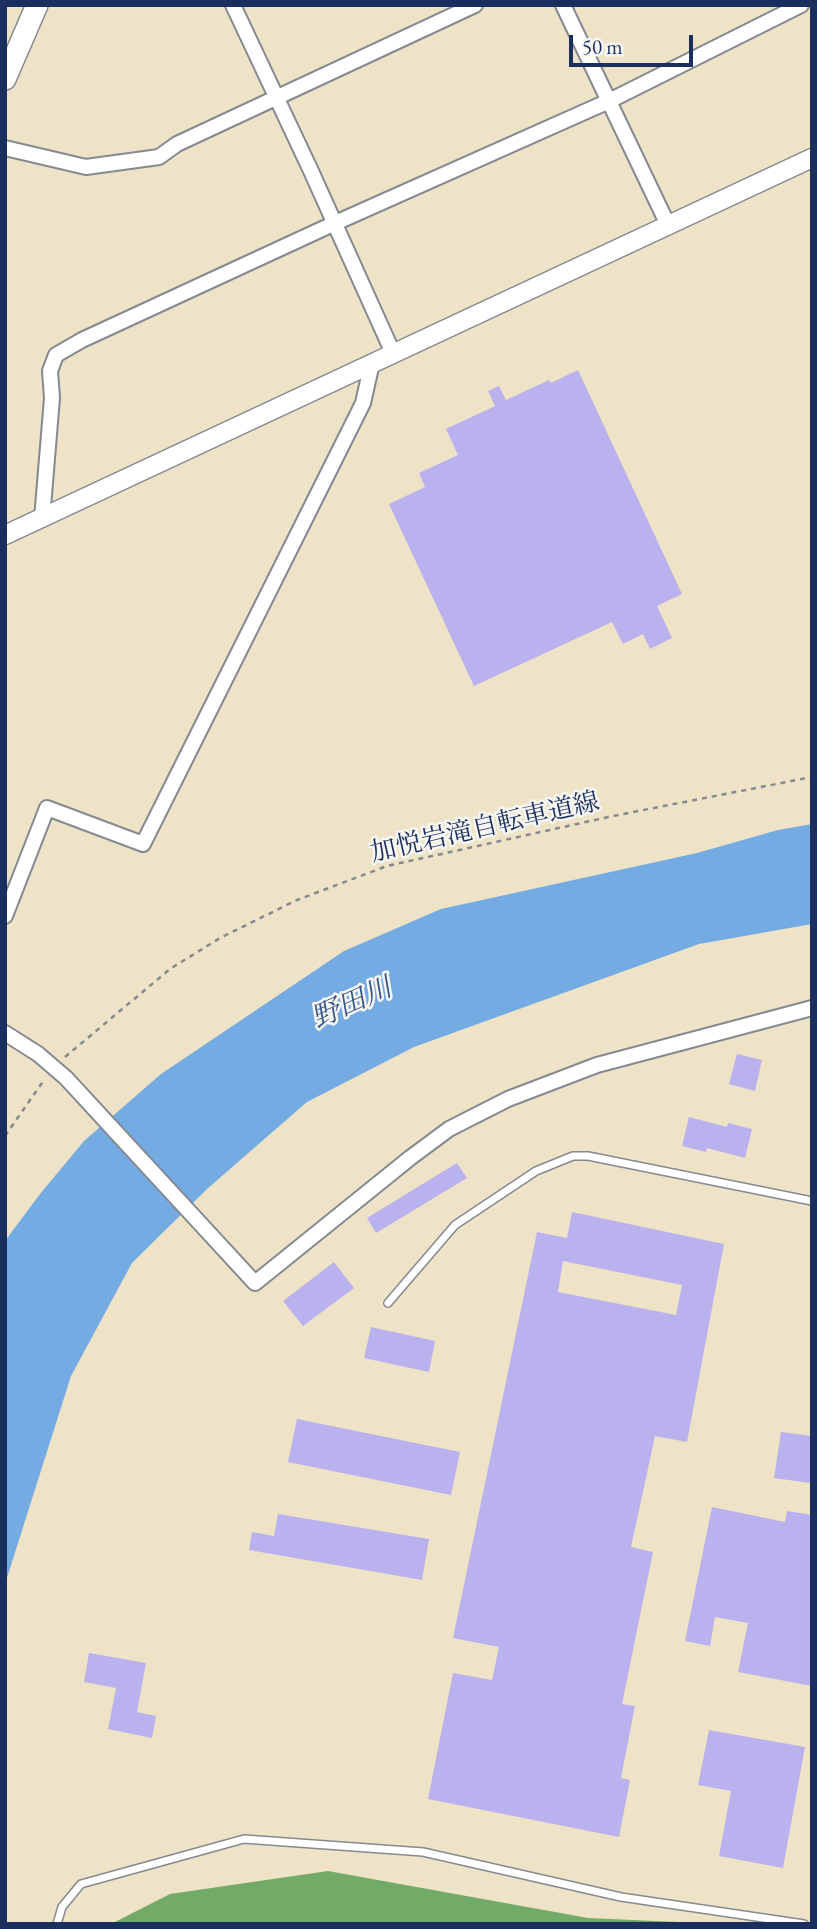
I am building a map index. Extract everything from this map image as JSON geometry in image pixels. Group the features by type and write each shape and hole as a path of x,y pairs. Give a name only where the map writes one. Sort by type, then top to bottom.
{"main road":[{"path":"5,79 37,5"}],"street":[{"path":"233,5 312,171 333,224 393,353"},
{"path":"5,148 86,167 159,157 177,144 475,5"},
{"path":"564,5 668,225"},
{"path":"42,519 52,398 50,371 56,355 82,340 333,224 609,102 801,5"},
{"path":"8,529 42,519 812,158"},
{"path":"5,915 47,808 143,844 363,403 372,363"},
{"path":"5,1033 38,1054 65,1078 254,1283 410,1157 449,1129 508,1099 597,1065 812,1009"}],"lane":[{"path":"388,1303 456,1226 536,1171 573,1156 588,1156 812,1201"},
{"path":"57,1924 62,1907 81,1884 244,1839 423,1852 621,1897 804,1924"}],"path":[{"name":"加悦岩滝自転車道線","path":"5,1136 53,1066 170,970 220,938 297,900 374,870 475,845 812,777"}],"green space":[{"path":"328,1871 588,1918 723,1924 111,1924 170,1894"}],"water":[{"name":"野田川","path":"812,824 812,924 699,944 414,1047 307,1102 207,1189 132,1263 71,1376 5,1584 5,1241 84,1141 161,1074 344,951 441,909 697,853 778,830"}],"building":[{"path":"578,370 682,594 657,606 672,638 650,649 643,634 623,644 612,622 474,686 389,504 425,487 419,473 458,455 446,429 495,406 488,391 499,386 506,400"},
{"path":"737,1054 762,1060 755,1091 729,1084"},
{"path":"689,1117 727,1127 728,1123 752,1129 745,1158 707,1148 706,1152 682,1146"},
{"path":"457,1163 467,1178 376,1233 367,1218"},
{"path":"572,1212 724,1244 687,1442 655,1436 631,1547 653,1552 622,1704 635,1706 621,1778 630,1780 619,1837 428,1799 453,1673 492,1680 499,1647 453,1638 537,1232 567,1238","holes":["563,1261 682,1285 676,1315 558,1292"]},
{"path":"334,1262 354,1288 303,1326 283,1301"},
{"path":"371,1327 435,1341 429,1372 364,1358"},
{"path":"297,1419 460,1452 451,1495 288,1462"},
{"path":"781,1432 812,1436 810,1483 774,1478"},
{"path":"712,1507 785,1522 787,1511 812,1515 812,1686 738,1672 748,1623 715,1617 710,1646 685,1641"},
{"path":"278,1514 429,1539 422,1580 249,1550 252,1532 274,1536"},
{"path":"89,1653 146,1663 137,1712 156,1716 152,1738 108,1729 116,1688 84,1682"},
{"path":"709,1730 805,1747 783,1868 719,1856 731,1791 698,1785"}]}
